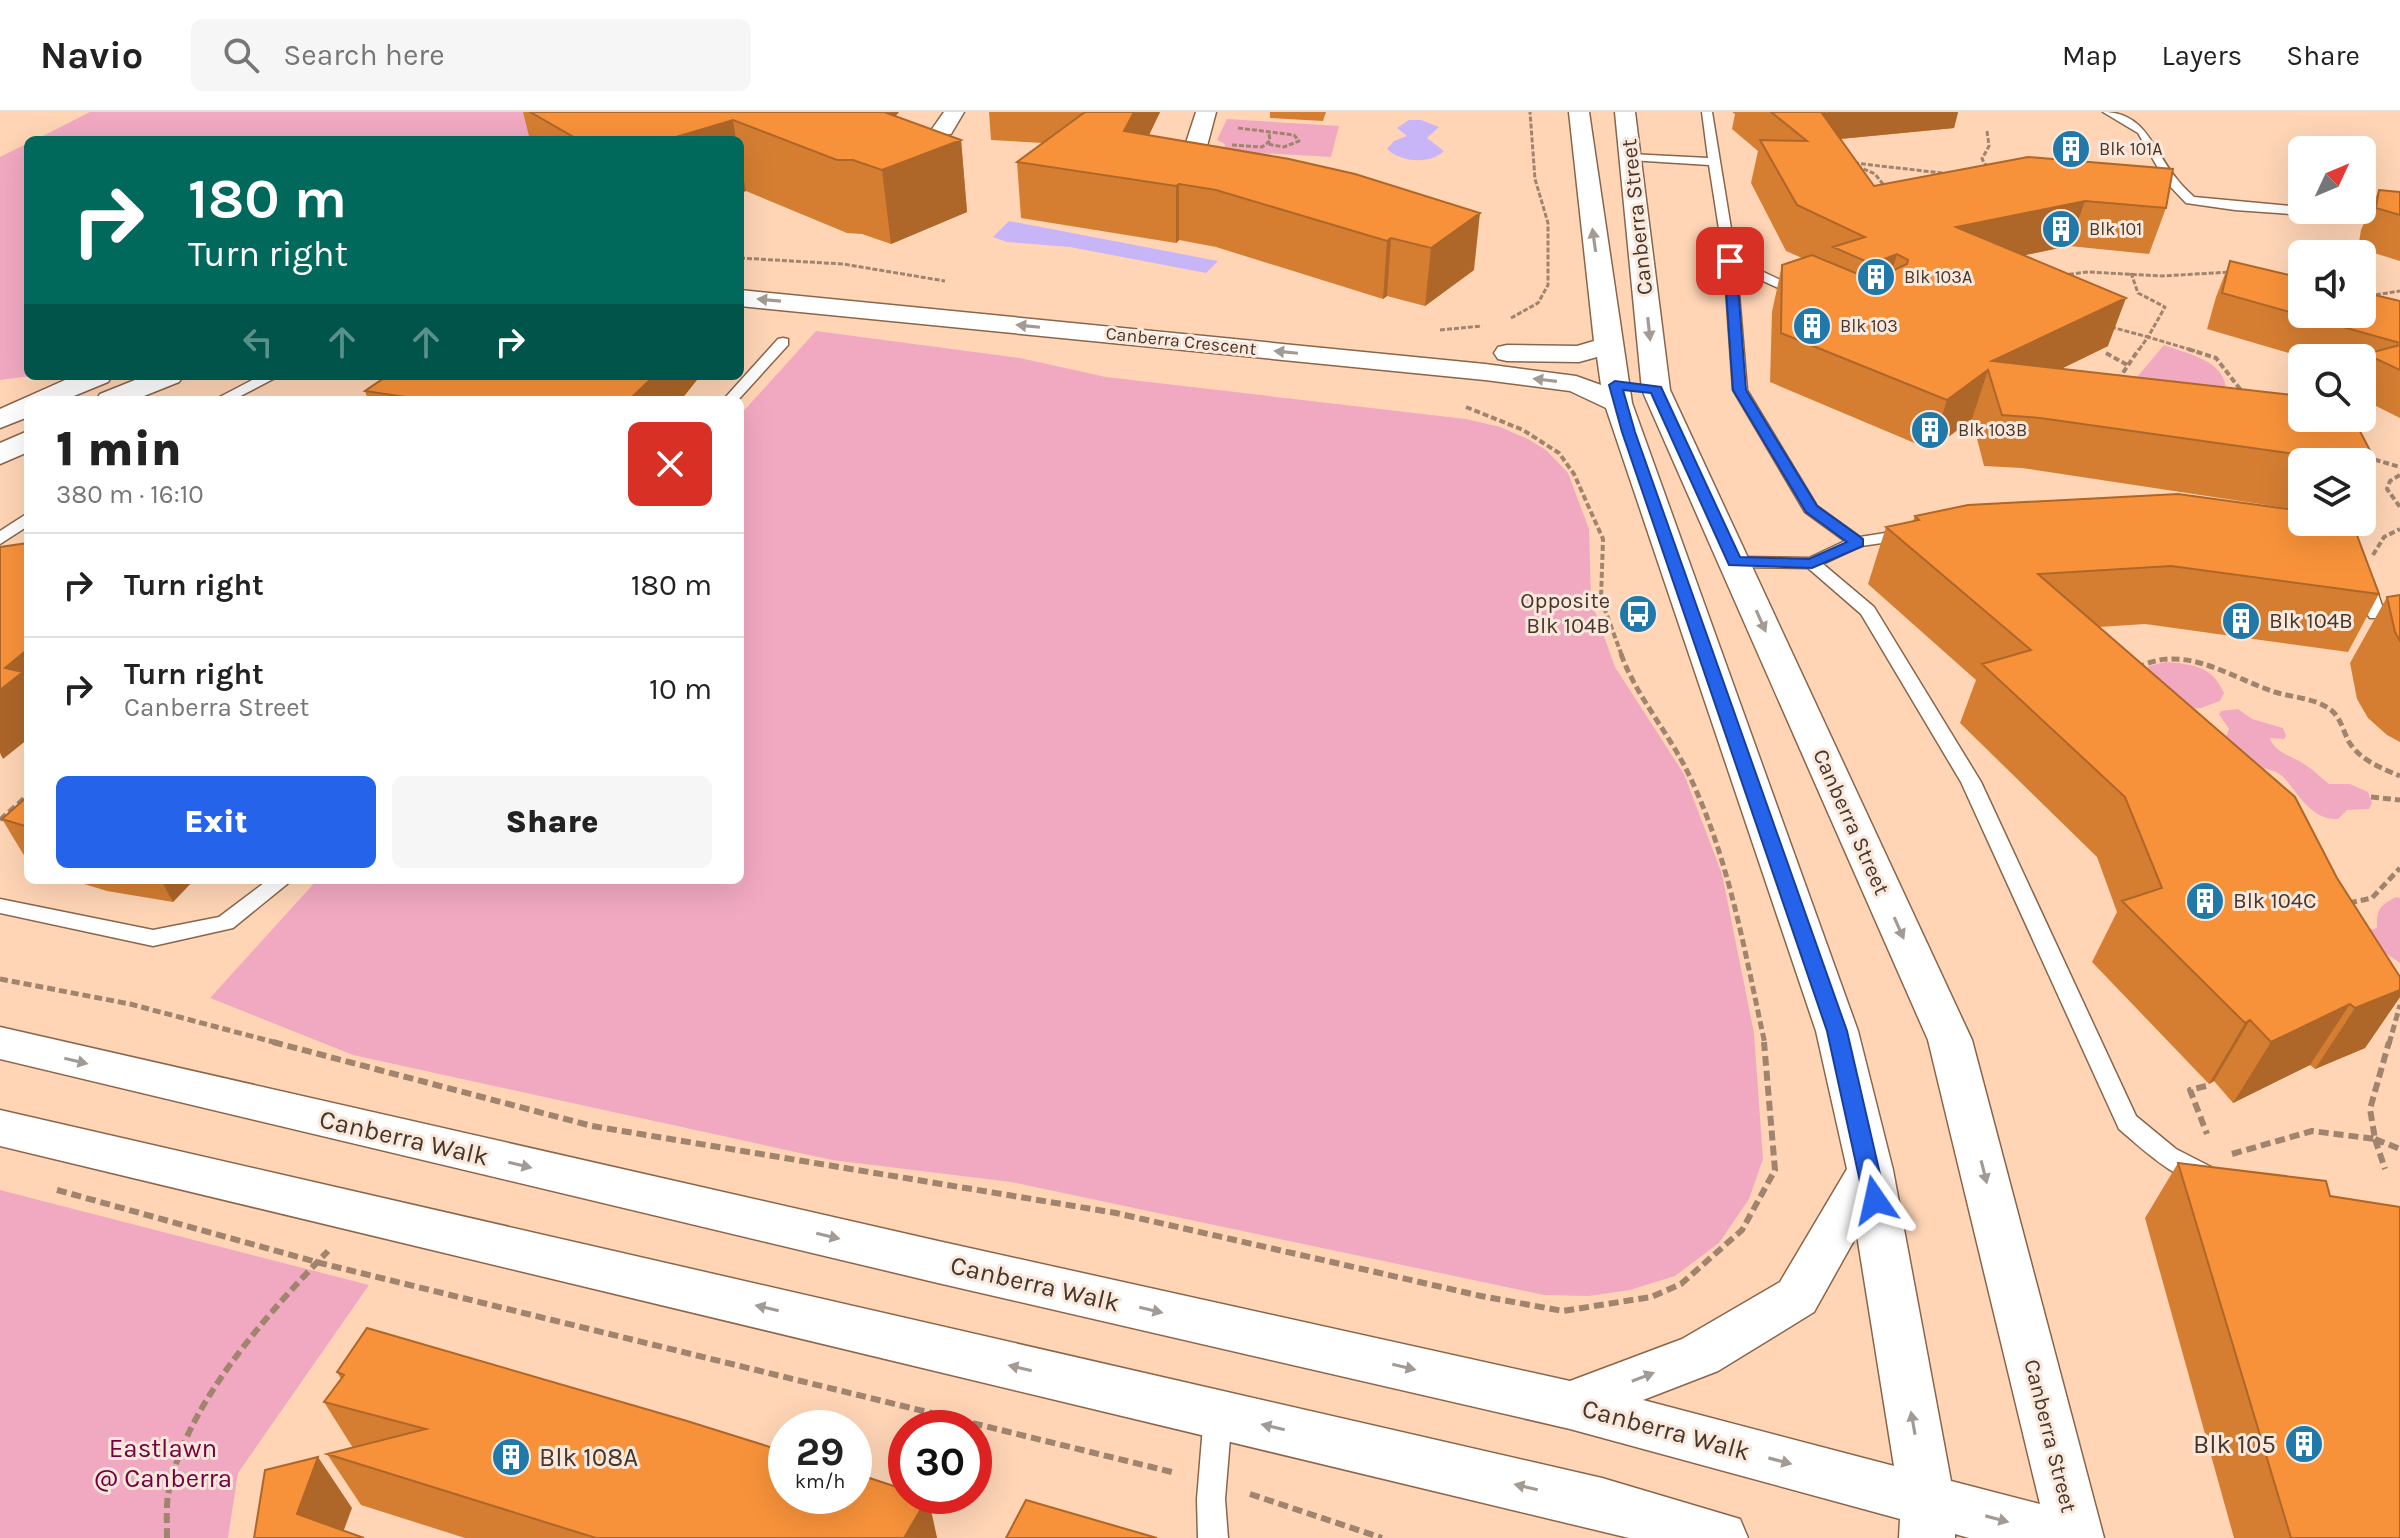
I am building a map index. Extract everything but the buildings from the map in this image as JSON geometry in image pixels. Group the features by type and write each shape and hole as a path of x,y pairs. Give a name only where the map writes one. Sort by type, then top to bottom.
{"street":[{"name":"Canberra Street","path":"1579,112 1617,394 1837,1031 1870,1170 1927,1519"},
{"name":"Canberra Street","path":"1625,112 1656,390 1950,1040 2076,1538"},
{"name":"Canberra Crescent","path":"851,284 1537,355 1579,354 1608,345"},
{"name":"Canberra Crescent","path":"744,298 1485,372 1576,384 1617,394 1656,390"},
{"path":"50,396 88,380"},
{"path":"120,396 159,380"},
{"path":"0,420 24,408"},
{"path":"0,455 24,442"},
{"name":"Canberra Walk","path":"0,1043 907,1255 1570,1405 1927,1519 2067,1538"},
{"path":"0,1128 1602,1504 1720,1538"},
{"path":"1570,1405 1700,1355 1797,1297 1870,1170"}],"lane":[{"path":"1707,112 1730,261 1740,390 1811,509 1857,542"},
{"path":"2108,112 2142,131 2170,179 2190,200 2400,218"},
{"path":"1630,157 1715,162"},
{"path":"1730,261 1816,299"},
{"path":"747,372 783,342"},
{"path":"230,396 264,380"},
{"path":"0,539 24,521"},
{"path":"1734,562 1812,563 1857,542 1929,532"},
{"path":"1812,563 1868,611 1971,782 2127,1122 2167,1156 2223,1183"},
{"path":"2348,571 2366,581 2376,614"},
{"path":"0,906 153,938 225,923 277,884"},
{"path":"1213,1538 1218,1414"}],"path":[{"path":"1498,321 1538,303 1548,285 1548,223 1535,179 1530,112"},
{"path":"1201,128 1230,131 1255,127 1269,133 1291,133 1298,136 1299,141 1284,147 1267,144 1262,147 1233,146 1225,142 1230,131"},
{"path":"1987,131 1989,146 1982,159 1989,171"},
{"path":"1267,144 1269,133"},
{"path":"1890,193 1875,174 1849,162 1959,175"},
{"path":"744,258 805,259 890,268 953,283"},
{"path":"2054,277 2099,270 2158,276 2233,272"},
{"path":"2114,385 2165,307 2138,293 2131,273"},
{"path":"2376,295 2400,291"},
{"path":"2100,324 2216,358 2240,389 2248,391"},
{"path":"1435,331 1469,330 1483,325"},
{"path":"2106,353 2129,366"},
{"path":"2235,396 2240,389"},
{"path":"0,979 130,1004 592,1126 1116,1213 1481,1296 1563,1311 1651,1297 1681,1284 1742,1230 1775,1170 1768,1058 1727,872 1690,776 1628,673 1601,599 1603,539 1574,474 1559,453 1523,430 1469,408"},
{"path":"2376,459 2400,467"},
{"path":"2400,475 2390,481 2387,489 2400,507"},
{"path":"2132,674 2145,661 2169,657 2212,666 2278,693 2311,700 2336,714 2342,721 2348,741 2357,752 2400,776"},
{"path":"2371,797 2400,800"},
{"path":"0,820 24,799"},
{"path":"2339,901 2358,905 2369,902 2400,868"},
{"path":"2385,1169 2375,1139 2370,1109 2400,1005"},
{"path":"2230,1154 2312,1131 2375,1139 2400,1149"},
{"path":"46,1187 320,1263 1213,1482 1382,1538"},
{"path":"167,1538 168,1495 187,1436 228,1369 274,1306 320,1263 357,1212"}],"green space":[{"path":"90,112 669,112 553,136 43,136"},
{"path":"1227,119 1339,126 1331,157 1223,151 1225,144 1217,140"},
{"path":"24,145 24,377 0,380 0,157"},
{"path":"816,331 1020,358 1106,377 1466,419 1500,427 1546,450 1568,473 1589,529 1591,600 1615,667 1684,774 1722,874 1754,1033 1763,1159 1749,1199 1719,1243 1675,1276 1630,1290 1589,1296 1544,1295 1011,1182 832,1160 353,1055 210,998 313,884 744,884 744,411"},
{"path":"2164,345 2196,356 2215,367 2225,384 2226,395 2122,395"},
{"path":"2166,662 2201,668 2214,677 2224,693 2220,701 2201,708 2182,709 2143,673 2149,666"},
{"path":"2238,709 2252,719 2283,728 2284,739 2270,738 2272,743 2329,784 2350,784 2368,792 2372,803 2369,809 2347,810 2338,819 2329,819 2314,812 2283,776 2236,759 2223,745 2229,729 2219,714"},
{"path":"2396,897 2400,898 2400,963 2372,944 2363,932 2377,928 2380,909"},
{"name":"Eastlawn @ Canberra","path":"0,1190 369,1285 238,1473 228,1538 0,1538"}],"shaded area":[{"path":"1409,120 1421,120 1439,127 1427,138 1444,151 1431,158 1415,160 1399,157 1387,149 1394,141 1407,136 1397,128"},
{"path":"1009,221 1218,261 1206,273 1070,247 1007,242 993,237"}],"place":[{"name":"Blk 101A","path":"2071,149"},
{"name":"Blk 101","path":"2061,229"},
{"name":"Blk 103A","path":"1876,277"},
{"name":"Blk 103","path":"1812,326"},
{"name":"Blk 103B","path":"1930,430"},
{"name":"Opposite Blk 104B","path":"1638,614"},
{"name":"Blk 104B","path":"2241,621"},
{"name":"Blk 104C","path":"2205,901"},
{"name":"Blk 105","path":"2304,1444"},
{"name":"Blk 108A","path":"511,1457"}],"route":[{"path":"1730,261 1740,390 1811,509 1857,542 1812,563 1734,562 1656,390 1615,385 1618,403 1837,1031 1875,1200"}]}
